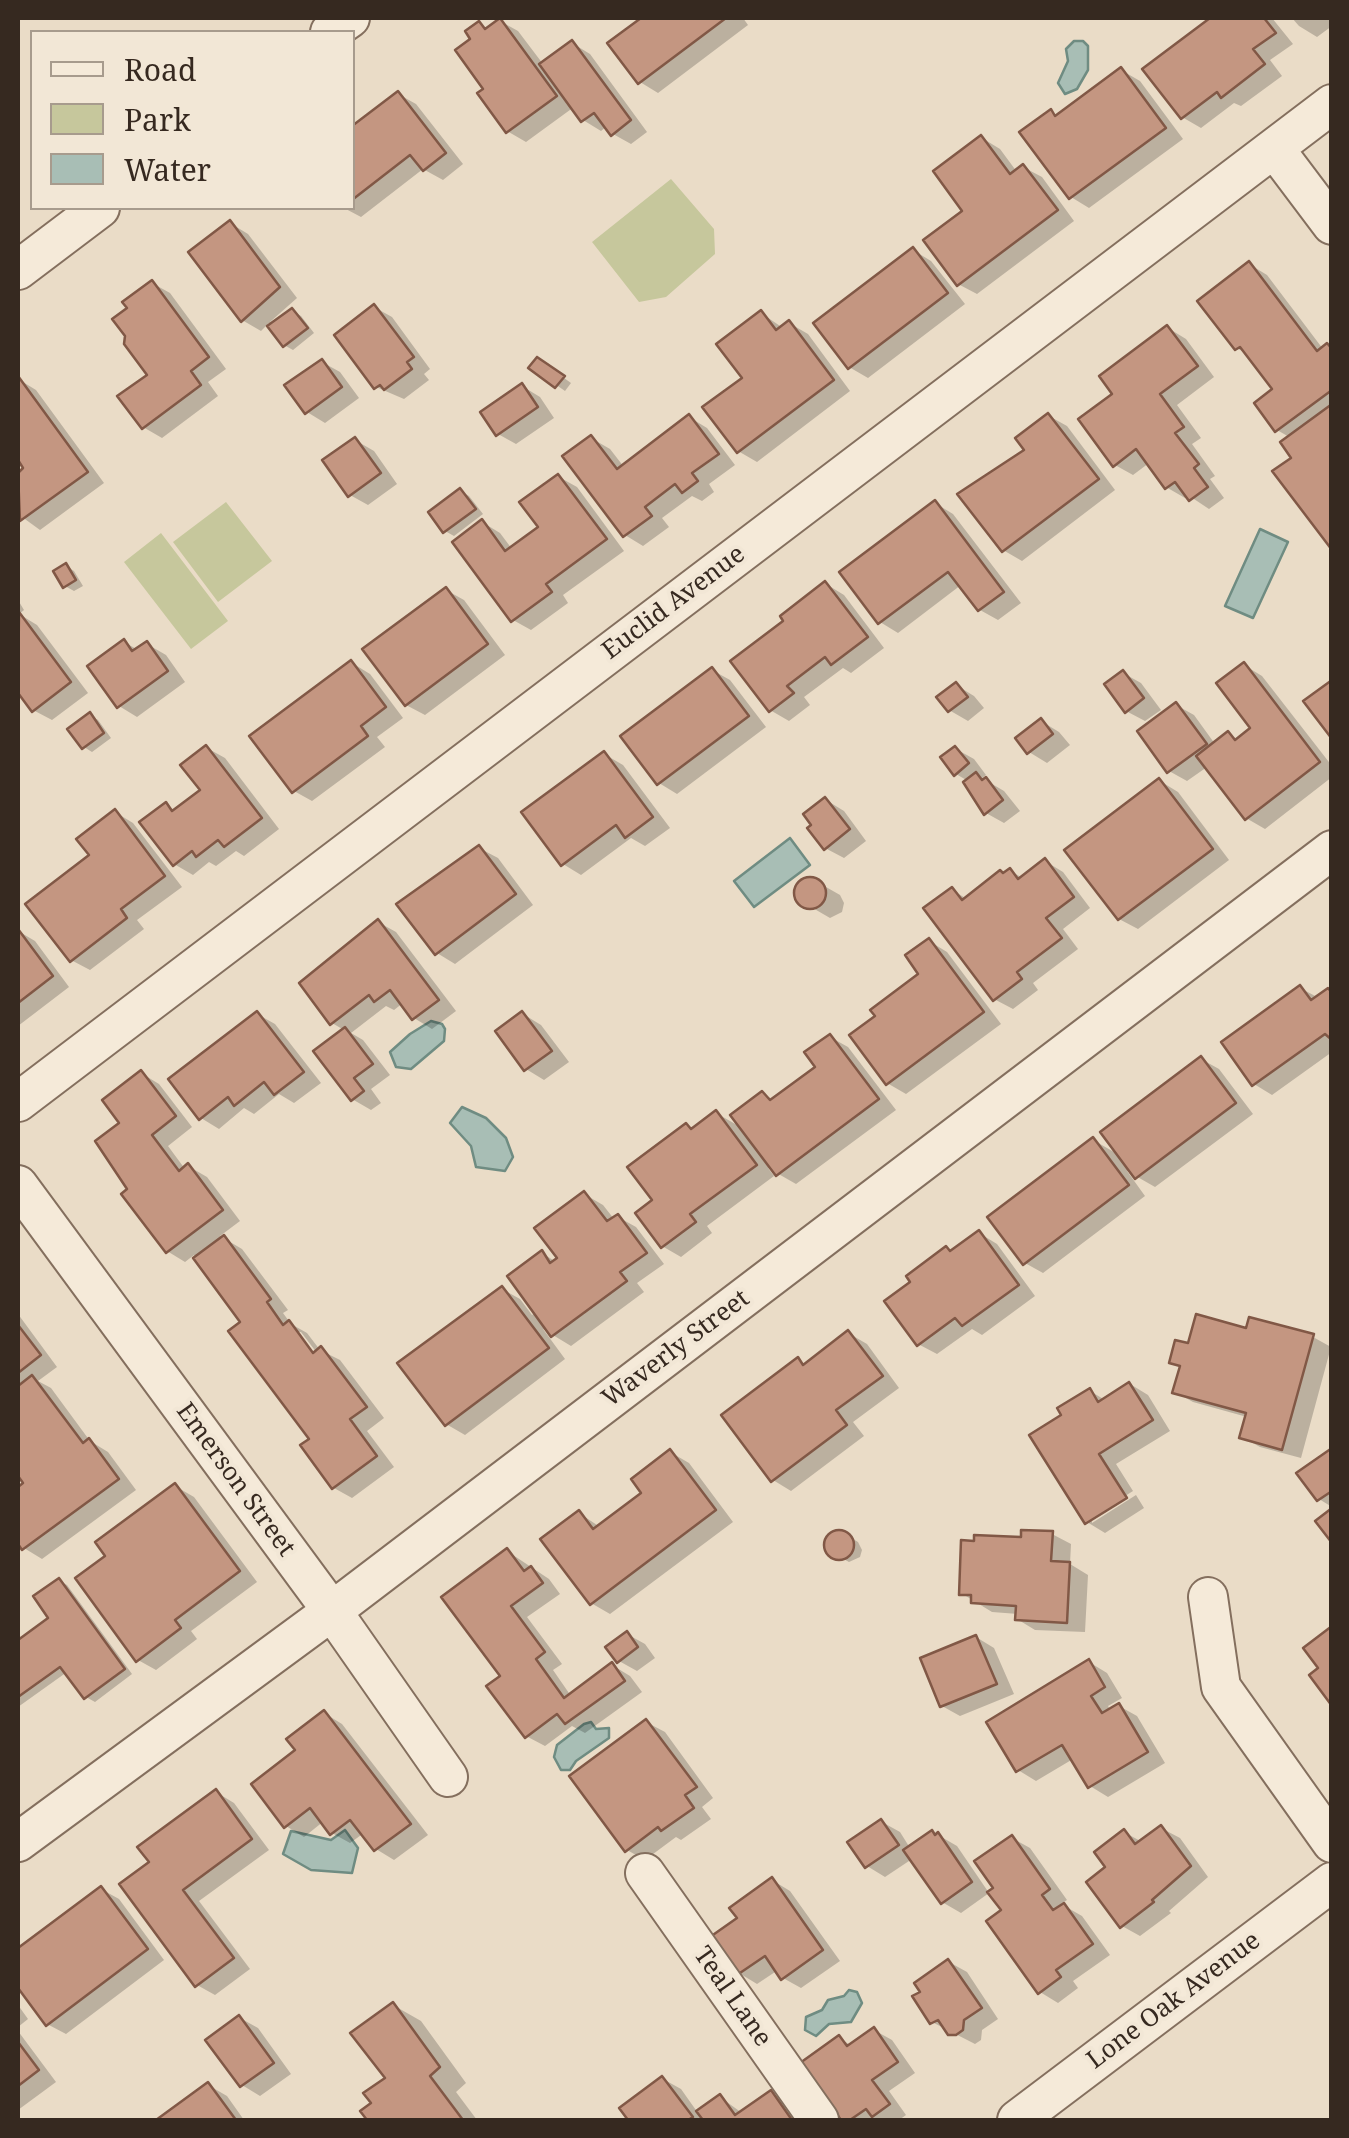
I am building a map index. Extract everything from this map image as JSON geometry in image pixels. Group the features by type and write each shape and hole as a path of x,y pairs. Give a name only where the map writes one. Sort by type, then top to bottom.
{"street":[{"name":"Euclid Avenue","path":"18,1102 1332,104"},
{"path":"1274,148 1332,226"},
{"path":"18,270 97,210"},
{"name":"Waverly Street","path":"18,1842 332,1611 1332,850"},
{"name":"Emerson Street","path":"18,1186 332,1611 448,1777"},
{"path":"1208,1597 1221,1687 1332,1843"},
{"name":"Teal Lane","path":"645,1872 818,2120"},
{"name":"Lone Oak Avenue","path":"1017,2120 1332,1882"}],"green space":[{"path":"671,179 714,229 715,254 666,297 639,302 592,242"},
{"path":"226,502 272,561 218,602 173,542"},
{"path":"161,533 228,621 191,649 124,562"}],"water":[{"path":"1074,41 1083,41 1088,46 1088,70 1077,89 1065,94 1058,83 1068,61 1066,49"},
{"path":"1260,529 1288,542 1253,618 1225,606"},
{"path":"790,838 810,865 754,907 734,881"},
{"path":"431,1021 442,1024 444,1041 411,1069 396,1067 390,1052"},
{"path":"462,1107 486,1118 506,1138 513,1157 505,1171 476,1167 471,1146 450,1123"},
{"path":"591,1722 596,1729 609,1728 609,1738 576,1761 570,1770 561,1770 554,1757 557,1745"},
{"path":"345,1830 358,1848 352,1873 311,1870 283,1854 291,1831 331,1840"},
{"path":"849,1990 857,1992 862,2003 851,2022 829,2024 816,2036 805,2030 806,2017"}],"building":[{"path":"500,18 557,96 506,133 477,93 483,89 455,50 470,39 465,31 479,21 485,29"},
{"path":"641,18 726,18 638,84 607,43"},
{"path":"1210,18 1264,18 1276,33 1253,49 1265,64 1221,98 1217,92 1181,119 1142,69"},
{"path":"572,40 631,120 611,136 594,113 581,122 539,64"},
{"path":"1121,67 1166,128 1069,199 1019,132 1051,109 1055,116"},
{"path":"398,91 446,153 423,171 410,155 355,198 355,124"},
{"path":"981,135 1010,174 1023,164 1058,210 957,286 923,240 962,211 933,171"},
{"path":"230,220 280,287 241,322 188,252"},
{"path":"913,247 948,293 848,369 813,323"},
{"path":"1249,261 1317,351 1327,343 1332,349 1332,390 1275,432 1254,403 1272,389 1197,301"},
{"path":"152,280 209,357 191,371 201,385 142,429 117,396 147,375 124,344 125,336 112,319 127,308 122,302"},
{"path":"374,304 414,357 407,362 412,369 384,390 380,385 374,389 334,335"},
{"path":"292,308 308,328 283,347 267,326"},
{"path":"761,310 776,330 789,320 834,380 737,453 702,407 742,378 716,344"},
{"path":"1167,325 1198,366 1160,394 1184,427 1175,433 1199,464 1194,468 1208,487 1189,501 1175,482 1165,489 1136,449 1113,467 1078,419 1112,394 1099,376"},
{"path":"537,357 565,376 555,388 528,368"},
{"path":"322,359 342,387 305,414 284,385"},
{"path":"18,376 88,472 20,521 18,473 23,468 18,460"},
{"path":"522,383 538,407 496,436 480,412"},
{"path":"1332,404 1332,550 1272,471 1291,458 1280,442"},
{"path":"1048,413 1099,479 1002,552 957,494 1024,450 1015,438"},
{"path":"689,414 719,454 692,473 698,481 682,493 675,484 645,507 652,516 623,537 562,456 591,435 617,469"},
{"path":"355,437 381,473 348,497 322,460"},
{"path":"558,474 607,539 546,584 552,592 511,622 452,542 482,519 505,551 538,527 519,502"},
{"path":"460,488 476,509 443,533 428,512"},
{"path":"935,500 1004,592 978,611 948,572 878,624 839,572"},
{"path":"66,563 76,580 63,588 53,571"},
{"path":"825,581 868,637 831,665 825,657 787,686 794,693 769,712 730,661 783,621 780,616"},
{"path":"446,587 488,644 405,706 362,649"},
{"path":"19,612 71,682 32,712 18,693"},
{"path":"124,639 132,651 147,641 168,671 117,708 87,666"},
{"path":"351,660 386,707 361,726 368,736 292,793 249,736"},
{"path":"1244,662 1320,762 1245,820 1196,756 1228,731 1235,740 1250,728 1216,683"},
{"path":"712,667 749,716 657,785 620,736"},
{"path":"1123,670 1144,698 1125,713 1104,684"},
{"path":"1332,680 1332,739 1303,701"},
{"path":"956,682 968,697 948,712 936,697"},
{"path":"1176,702 1207,744 1167,773 1137,731"},
{"path":"90,712 104,733 82,749 67,729"},
{"path":"1041,718 1053,734 1027,754 1015,738"},
{"path":"206,745 262,818 224,847 218,840 196,857 192,851 173,866 139,822 166,802 172,811 200,790 180,765"},
{"path":"955,746 969,763 954,776 940,757"},
{"path":"604,751 653,817 625,838 616,825 561,866 521,812"},
{"path":"976,772 982,780 986,777 1003,800 984,815 963,782"},
{"path":"1159,778 1213,849 1118,920 1064,850"},
{"path":"825,797 850,829 824,850 807,828 811,825 803,814"},
{"path":"115,809 165,876 121,909 127,918 70,962 25,904 89,855 76,839"},
{"path":"479,845 516,894 435,955 396,904"},
{"path":"1045,858 1074,897 1046,918 1062,938 1017,972 1022,979 993,1001 923,908 952,887 962,900 1000,870 1003,873 1010,868 1018,879"},
{"path":"810,877 821,882 826,893 821,904 810,909 799,904 794,893 799,882"},
{"path":"378,919 439,1000 412,1020 390,990 374,1002 369,995 330,1025 299,983"},
{"path":"18,929 53,976 18,1003"},
{"path":"929,938 984,1012 886,1085 849,1035 875,1016 870,1010 918,974 905,955"},
{"path":"1300,985 1311,1000 1328,988 1332,993 1332,1040 1325,1034 1252,1086 1221,1042"},
{"path":"257,1011 304,1072 274,1095 264,1082 234,1106 228,1097 199,1120 168,1079"},
{"path":"522,1011 552,1051 524,1071 495,1031"},
{"path":"345,1027 373,1064 354,1078 364,1091 351,1101 313,1051"},
{"path":"830,1034 879,1099 776,1176 730,1115 762,1091 770,1100 815,1067 804,1052"},
{"path":"1201,1056 1236,1103 1135,1179 1100,1132"},
{"path":"141,1070 176,1116 152,1135 179,1171 188,1163 223,1210 166,1253 121,1194 127,1189 95,1141 119,1123 102,1100"},
{"path":"716,1110 757,1165 690,1214 696,1222 661,1248 635,1213 652,1200 627,1167 686,1123 691,1129"},
{"path":"1093,1137 1129,1185 1023,1265 987,1217"},
{"path":"584,1191 607,1221 618,1214 647,1253 620,1272 627,1281 551,1337 507,1276 542,1250 550,1263 557,1258 534,1228"},
{"path":"979,1230 1019,1285 962,1326 955,1318 917,1346 884,1301 910,1282 906,1276 946,1246 950,1251"},
{"path":"224,1235 271,1299 267,1302 283,1325 289,1320 313,1353 321,1346 367,1407 350,1419 377,1456 332,1489 300,1445 309,1439 228,1331 240,1322 193,1258"},
{"path":"502,1286 549,1348 445,1426 397,1363"},
{"path":"1196,1314 1246,1328 1249,1317 1314,1334 1282,1450 1239,1438 1246,1413 1172,1393 1180,1366 1169,1363 1175,1340 1188,1343"},
{"path":"18,1325 41,1355 18,1373"},
{"path":"848,1330 883,1376 836,1410 847,1425 771,1482 721,1415 798,1357 803,1365"},
{"path":"32,1375 83,1443 89,1438 119,1479 22,1550 18,1544 18,1487 23,1483 18,1476 18,1386"},
{"path":"1129,1382 1153,1420 1099,1454 1127,1498 1085,1524 1029,1435 1061,1415 1057,1408 1090,1388 1098,1402"},
{"path":"1332,1448 1332,1491 1317,1501 1296,1473"},
{"path":"670,1449 716,1510 590,1605 540,1539 579,1510 593,1529 641,1493 631,1479"},
{"path":"175,1483 240,1571 175,1620 181,1628 136,1662 75,1578 105,1556 95,1542"},
{"path":"1332,1508 1332,1543 1315,1521"},
{"path":"839,1530 853,1539 854,1545 845,1559 839,1560 825,1551 824,1545 833,1531"},
{"path":"1021,1530 1053,1531 1051,1561 1070,1562 1067,1623 1015,1620 1016,1606 971,1603 971,1595 959,1595 961,1540 974,1541 974,1535 1021,1537"},
{"path":"507,1548 524,1571 531,1566 543,1583 511,1606 545,1652 536,1659 564,1698 612,1662 625,1681 565,1724 557,1714 525,1738 486,1686 500,1676 441,1597"},
{"path":"59,1578 125,1669 84,1699 60,1667 18,1697 18,1640 48,1618 33,1596"},
{"path":"1332,1626 1332,1706 1309,1675 1318,1668 1303,1648"},
{"path":"627,1631 638,1647 617,1663 605,1647"},
{"path":"976,1635 997,1684 940,1707 920,1658"},
{"path":"1089,1659 1105,1687 1091,1696 1102,1713 1119,1703 1148,1752 1088,1788 1062,1745 1016,1772 986,1722"},
{"path":"324,1710 411,1824 374,1851 350,1820 330,1835 310,1808 284,1828 251,1784 295,1750 286,1739"},
{"path":"646,1719 697,1787 685,1795 694,1808 661,1831 658,1827 625,1852 569,1776"},
{"path":"216,1789 252,1839 183,1890 234,1958 195,1987 119,1884 149,1862 137,1847"},
{"path":"881,1819 899,1845 865,1868 847,1842"},
{"path":"1161,1825 1191,1866 1120,1928 1086,1882 1105,1867 1094,1852 1124,1829 1135,1844"},
{"path":"932,1830 935,1835 938,1832 972,1882 941,1904 903,1850"},
{"path":"1012,1835 1050,1889 1042,1895 1053,1910 1064,1903 1093,1944 1056,1970 1061,1977 1038,1994 986,1921 1001,1910 987,1892 993,1888 974,1861"},
{"path":"772,1877 823,1950 781,1980 765,1956 737,1975 710,1937 737,1918 729,1908"},
{"path":"101,1886 148,1949 46,2026 18,1988 18,1948"},
{"path":"948,1959 982,2008 964,2020 963,2030 956,2035 948,2035 938,2020 930,2024 912,1996 920,1992 914,1983"},
{"path":"393,2002 440,2067 430,2076 463,2120 367,2120 360,2111 371,2103 363,2093 385,2078 350,2033"},
{"path":"239,2015 274,2063 240,2087 205,2040"},
{"path":"874,2027 898,2062 872,2080 890,2104 872,2117 866,2109 850,2120 841,2120 800,2063 839,2035 847,2046"},
{"path":"18,2042 39,2070 18,2086"},
{"path":"662,2076 693,2117 628,2120 619,2108"},
{"path":"208,2082 236,2120 156,2120"},
{"path":"771,2090 792,2120 703,2120 696,2111 720,2094 735,2115"}]}
